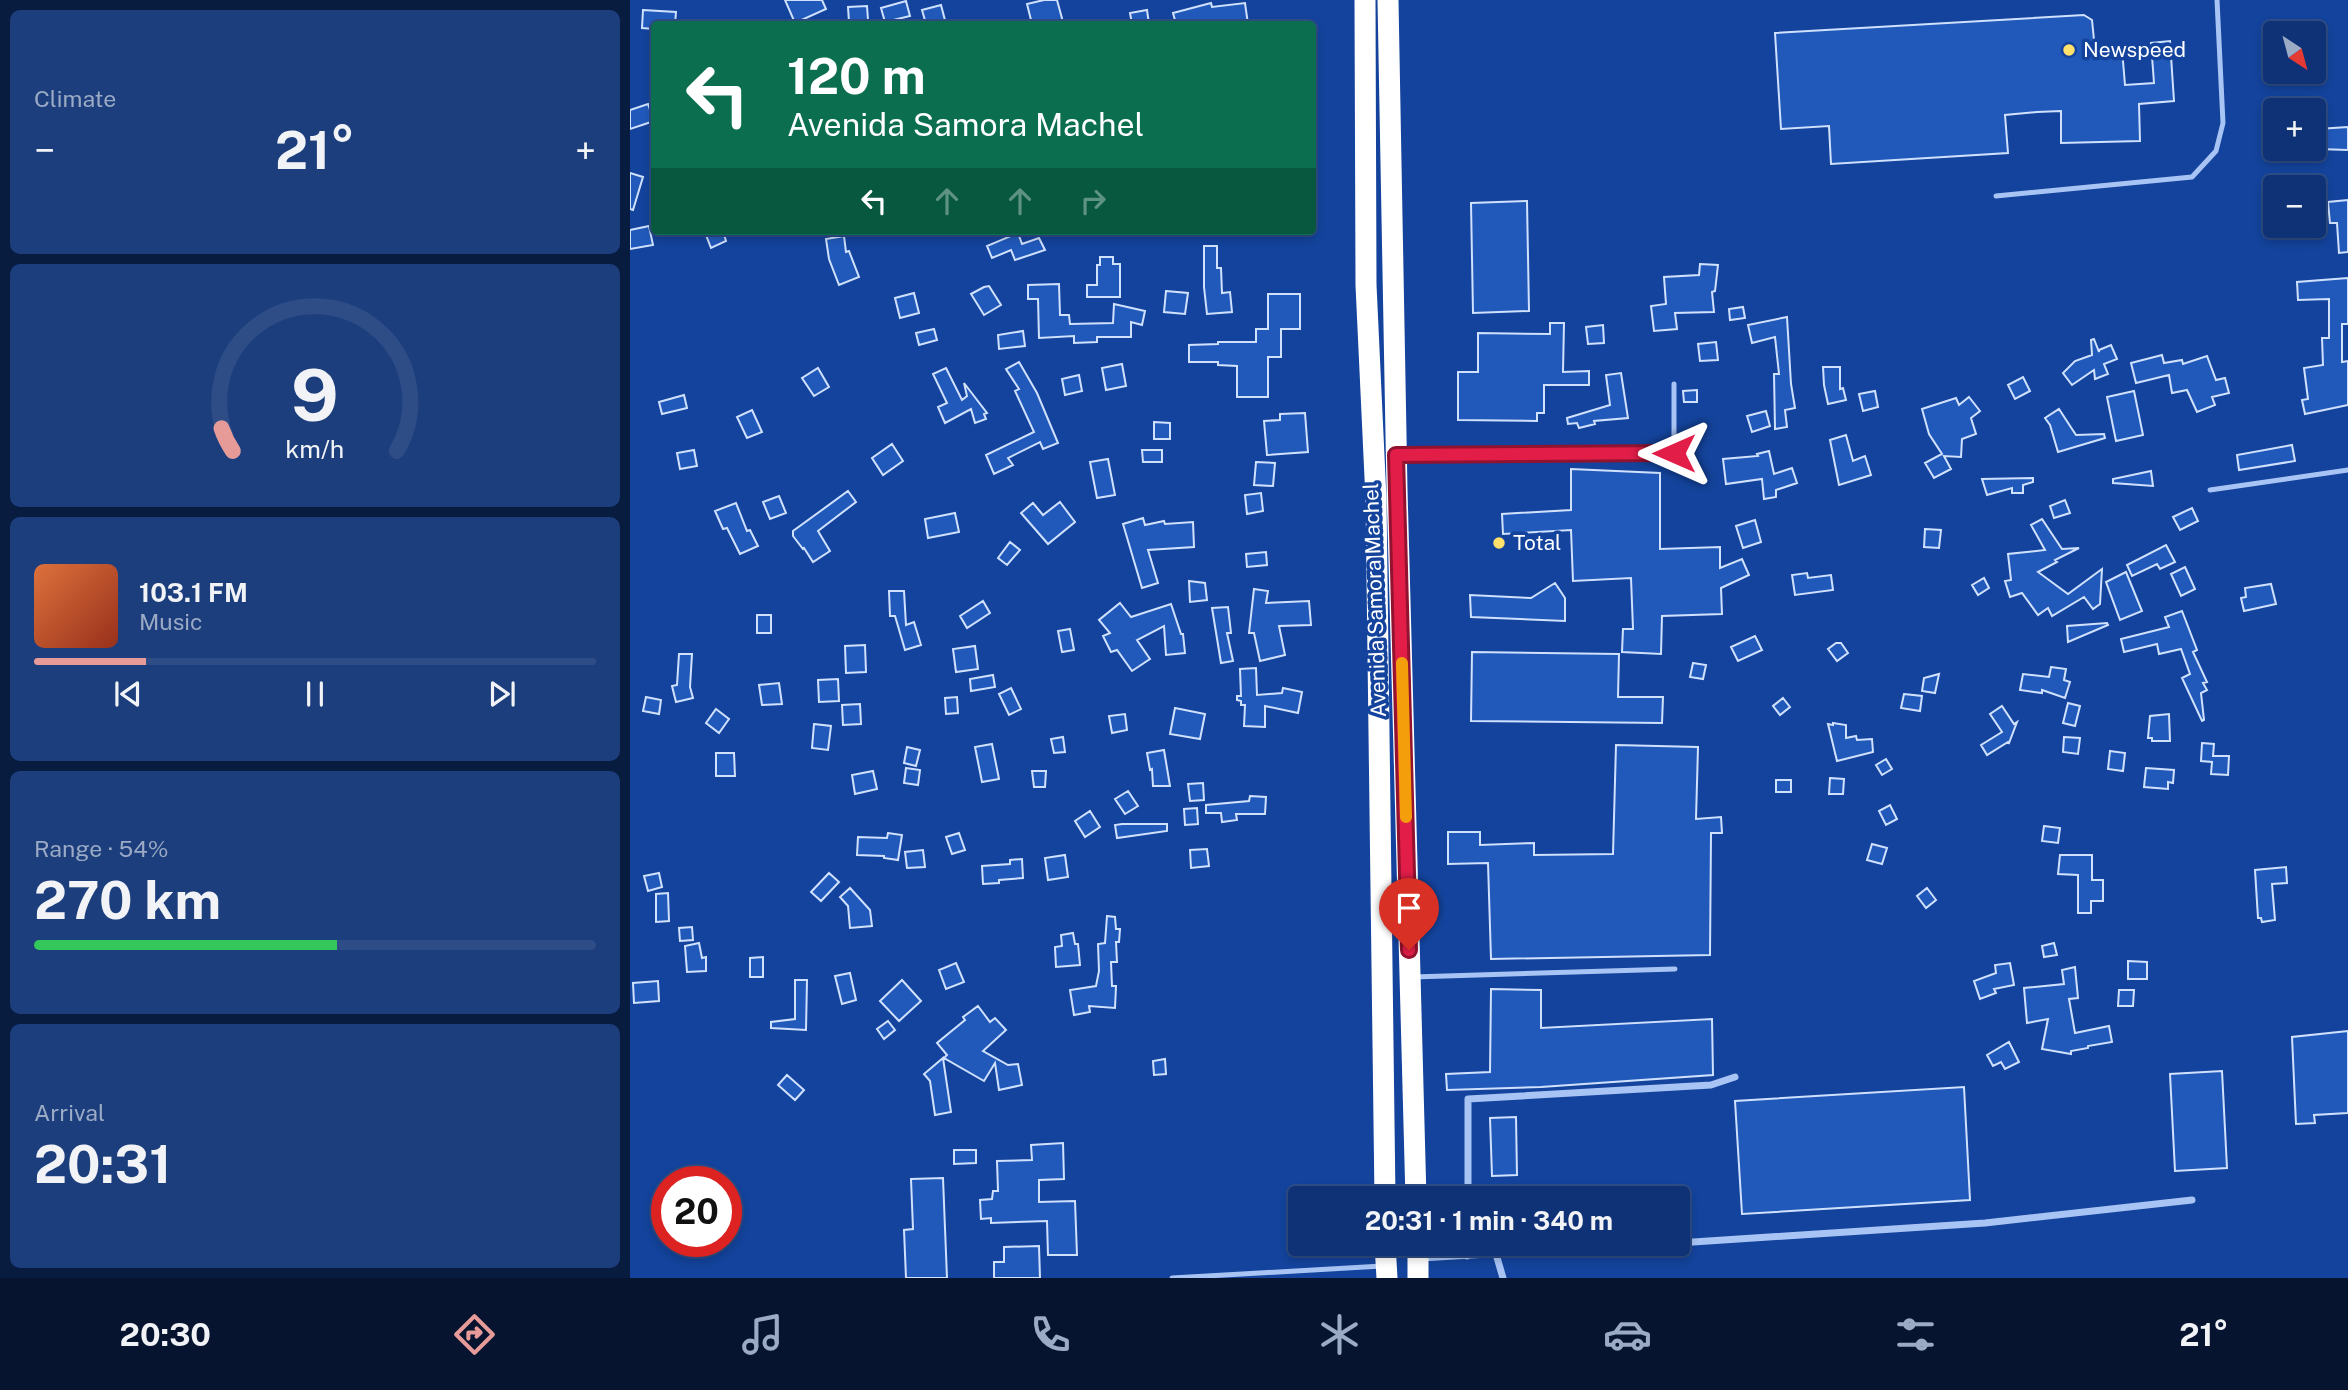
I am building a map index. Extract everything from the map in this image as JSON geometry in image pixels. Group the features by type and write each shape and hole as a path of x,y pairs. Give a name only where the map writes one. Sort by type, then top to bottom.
{"highway":[{"name":"Avenida Samora Machel","path":"1365,0 1366,285 1376,499 1385,1186"},
{"name":"Avenida Samora Machel","path":"1388,0 1396,455 1416,1186"}],"street":[{"path":"1468,1186 1468,1099 1711,1085 1735,1077"},
{"path":"1690,1242 1985,1223 2192,1200"},
{"path":"1418,1260 1468,1256"},
{"path":"1497,1256 1503,1278"}],"lane":[{"path":"1996,196 2192,177 2216,151 2223,123 2217,0"},
{"path":"1396,455 1674,453 1674,383"},
{"path":"2210,490 2348,470"},
{"path":"1410,977 1675,969"},
{"path":"1171,1278 1386,1263"}],"building":[{"path":"785,0 822,0 826,9 794,21"},
{"path":"1057,0 1063,21 1031,21 1027,4"},
{"path":"906,1 910,16 885,21 881,8"},
{"path":"1211,3 1212,7 1245,3 1248,21 1175,21 1173,13"},
{"path":"941,5 945,21 925,21 922,10"},
{"path":"867,6 868,20 849,21 848,7"},
{"path":"643,10 676,12 675,21 651,21 651,29 642,28"},
{"path":"1147,10 1149,21 1131,21 1130,13"},
{"path":"2084,15 2092,20 2095,50 2122,49 2125,85 2154,83 2151,43 2170,41 2174,101 2139,104 2140,141 2061,143 2061,111 2037,112 2005,115 2008,153 1831,164 1829,126 1781,129 1775,33"},
{"path":"648,104 651,122 630,129 630,110"},
{"path":"2348,127 2348,150 2326,149 2326,128"},
{"path":"630,173 643,177 633,210 630,209"},
{"path":"2348,200 2348,252 2339,253 2337,223 2330,223 2328,202"},
{"path":"1527,201 1529,311 1473,313 1471,203"},
{"path":"649,226 653,245 630,249 630,230"},
{"path":"706,235 724,235 726,241 711,248"},
{"path":"1019,235 1022,244 1039,238 1045,250 1015,260 1011,250 992,258 987,246"},
{"path":"844,236 846,252 849,251 859,277 839,285 829,259 826,239"},
{"path":"1204,246 1217,246 1217,268 1221,268 1222,293 1230,292 1232,312 1207,314"},
{"path":"1100,257 1113,257 1113,264 1120,264 1120,297 1087,297 1087,285 1097,285 1097,265 1100,265"},
{"path":"1700,264 1718,265 1715,291 1712,292 1714,312 1675,313 1677,329 1654,331 1651,306 1666,304 1664,277 1699,275"},
{"path":"2348,278 2348,324 2342,324 2342,362 2348,361 2348,405 2305,414 2302,400 2308,399 2304,368 2323,365 2322,338 2329,338 2329,299 2298,300 2297,282"},
{"path":"1059,284 1060,315 1069,315 1070,324 1113,323 1114,304 1145,311 1142,325 1131,322 1131,337 1097,337 1097,342 1074,343 1074,336 1039,338 1038,299 1028,299 1028,285"},
{"path":"989,286 1001,305 984,315 971,294"},
{"path":"1166,291 1188,293 1185,314 1164,312"},
{"path":"914,293 919,313 900,318 895,298"},
{"path":"1268,294 1300,294 1300,329 1281,329 1281,357 1268,357 1268,397 1237,397 1237,366 1218,365 1218,362 1189,362 1189,345 1256,342 1256,329 1268,329"},
{"path":"1743,307 1745,318 1730,320 1729,309"},
{"path":"1787,317 1795,408 1785,410 1787,427 1775,429 1774,374 1779,374 1775,337 1752,343 1748,325"},
{"path":"1550,323 1564,323 1563,372 1589,371 1589,385 1544,385 1544,413 1537,413 1537,421 1458,420 1458,372 1478,372 1478,333 1550,334"},
{"path":"1603,325 1604,343 1588,344 1586,327"},
{"path":"934,329 937,340 919,345 916,333"},
{"path":"1023,331 1025,346 999,349 998,335"},
{"path":"2094,339 2099,352 2111,345 2117,359 2104,364 2108,374 2095,379 2094,370 2072,385 2063,373 2075,361 2092,355 2091,340"},
{"path":"1716,342 1718,360 1700,361 1698,344"},
{"path":"2162,355 2164,363 2182,360 2183,364 2207,356 2216,380 2225,378 2229,393 2212,397 2215,405 2197,412 2187,390 2172,393 2169,375 2136,383 2131,363"},
{"path":"1019,362 1037,393 1058,443 1043,449 1040,442 1008,458 1013,465 994,474 986,455 1034,432 1015,391 1019,389 1006,369"},
{"path":"1122,364 1126,386 1106,390 1102,368"},
{"path":"1823,367 1840,367 1840,389 1843,388 1846,400 1828,404"},
{"path":"818,368 829,387 814,396 802,378"},
{"path":"946,368 962,400 967,396 964,383 987,413 984,414 986,419 975,423 971,409 945,423 938,407 947,403 933,374"},
{"path":"1621,373 1628,418 1594,421 1595,424 1579,428 1577,423 1568,424 1567,418 1610,405 1606,375"},
{"path":"1079,375 1082,391 1065,395 1062,379"},
{"path":"2023,377 2030,391 2015,399 2008,385"},
{"path":"1697,390 1697,402 1684,402 1683,391"},
{"path":"1875,391 1878,407 1863,411 1859,394"},
{"path":"2134,391 2143,435 2116,441 2107,397"},
{"path":"684,395 687,408 662,414 659,402"},
{"path":"1969,397 1980,411 1971,418 1976,434 1962,439 1961,457 1944,456 1951,469 1934,478 1925,463 1942,454 1929,434 1922,409 1956,398 1959,405"},
{"path":"2059,409 2076,435 2104,434 2105,438 2058,452 2050,425 2045,418"},
{"path":"752,410 762,432 747,438 737,417"},
{"path":"1766,411 1770,426 1752,432 1747,416"},
{"path":"1305,413 1308,452 1267,455 1264,421 1280,420 1280,414"},
{"path":"1154,422 1170,423 1170,439 1154,439"},
{"path":"1846,435 1853,461 1865,456 1871,475 1839,485 1830,440"},
{"path":"892,444 903,461 883,475 872,458"},
{"path":"2292,445 2295,461 2239,470 2237,455"},
{"path":"694,450 697,466 680,469 677,453"},
{"path":"1142,450 1162,450 1162,462 1143,462"},
{"path":"1769,451 1774,474 1792,468 1797,483 1776,490 1776,497 1764,499 1762,479 1726,484 1723,459 1758,456 1757,454"},
{"path":"1108,459 1115,495 1097,498 1090,462"},
{"path":"1256,462 1275,463 1273,486 1254,485"},
{"path":"1571,469 1660,473 1660,549 1720,547 1720,568 1742,559 1749,575 1721,588 1722,614 1662,616 1661,654 1622,652 1623,629 1633,629 1631,578 1573,581 1571,530 1503,534 1502,514 1571,510"},
{"path":"2151,471 2153,486 2113,483 2113,479"},
{"path":"2033,478 2033,482 2023,485 2023,493 2012,493 2012,488 1987,495 1982,479"},
{"path":"848,491 856,502 818,531 830,551 813,562 793,536 793,531"},
{"path":"1261,493 1263,511 1247,514 1245,495"},
{"path":"779,496 786,513 770,519 763,502"},
{"path":"2065,500 2070,513 2054,518 2050,506"},
{"path":"1060,502 1075,522 1048,544 1021,513 1033,503 1043,515"},
{"path":"736,503 747,531 750,530 758,546 740,554 727,528 723,529 715,511"},
{"path":"2192,508 2198,521 2180,530 2173,517"},
{"path":"955,513 959,532 928,538 925,519"},
{"path":"1143,518 1145,525 1164,521 1165,524 1193,522 1194,547 1148,550 1158,583 1142,588 1123,524"},
{"path":"2042,519 2062,549 2079,548 2038,572 2068,594 2102,569 2100,604 2093,609 2084,597 2052,616 2048,608 2038,615 2022,593 2010,597 2005,581 2011,580 2008,554 2045,550 2031,525"},
{"path":"1755,520 1761,542 1743,548 1736,526"},
{"path":"1925,529 1941,530 1939,548 1924,547"},
{"path":"1010,542 1020,550 1007,565 998,558"},
{"path":"2166,545 2175,562 2160,569 2157,564 2132,576 2127,565"},
{"path":"1266,552 1267,565 1247,567 1246,554"},
{"path":"2185,567 2195,589 2181,596 2171,574"},
{"path":"2126,572 2142,611 2120,620 2106,582"},
{"path":"1807,573 1808,578 1831,575 1833,590 1795,595 1792,575"},
{"path":"1984,578 1989,588 1978,595 1972,585"},
{"path":"1189,581 1205,583 1207,600 1190,602"},
{"path":"1555,583 1565,598 1565,621 1471,617 1470,595 1531,598"},
{"path":"2271,584 2276,604 2244,611 2241,598 2246,597 2245,588"},
{"path":"1254,589 1268,591 1266,603 1309,601 1311,625 1279,626 1285,655 1260,661 1254,633 1249,633"},
{"path":"889,591 904,591 906,625 914,622 921,645 905,650 895,616 890,616"},
{"path":"983,601 990,613 967,628 960,616"},
{"path":"1120,603 1131,617 1171,604 1183,634 1185,653 1166,655 1164,626 1137,640 1150,659 1132,671 1117,650 1111,652 1103,636 1110,633 1099,620"},
{"path":"1228,607 1231,633 1227,633 1233,661 1221,663 1212,608"},
{"path":"2182,611 2197,650 2193,652 2207,682 2203,683 2207,690 2201,693 2202,721 2182,678 2190,674 2181,649 2159,654 2157,644 2124,652 2121,639 2169,627 2165,617"},
{"path":"757,615 771,615 771,633 757,633"},
{"path":"2108,625 2068,642 2067,626"},
{"path":"1070,629 1074,650 1062,652 1058,631"},
{"path":"1755,636 1762,650 1738,661 1731,647"},
{"path":"1841,643 1848,653 1837,661 1828,649"},
{"path":"865,645 866,672 846,673 845,646"},
{"path":"975,646 978,669 956,672 953,649"},
{"path":"1472,652 1619,654 1618,697 1663,697 1662,723 1471,721"},
{"path":"679,654 692,654 690,687 693,698 676,702 672,686 677,685"},
{"path":"1693,663 1706,665 1703,679 1690,677"},
{"path":"2051,667 2066,669 2064,680 2070,682 2065,698 2042,690 2042,693 2020,690 2023,674 2049,677"},
{"path":"1256,668 1257,695 1282,693 1283,688 1302,692 1298,713 1265,706 1265,727 1244,726 1245,705 1241,705 1241,701 1237,700 1237,696 1241,696 1240,669"},
{"path":"1939,674 1935,693 1922,691 1924,678"},
{"path":"993,675 995,687 971,691 970,679"},
{"path":"838,679 839,701 819,702 818,680"},
{"path":"779,683 782,704 762,705 759,685"},
{"path":"1011,688 1021,709 1009,715 999,694"},
{"path":"1904,694 1922,696 1920,711 1901,708"},
{"path":"646,697 661,700 659,714 643,711"},
{"path":"957,697 958,713 946,714 945,698"},
{"path":"1783,698 1790,707 1780,715 1773,706"},
{"path":"2068,703 2080,706 2075,726 2063,723"},
{"path":"860,704 861,724 843,725 842,705"},
{"path":"2002,706 2014,724 2017,722 2009,743 1987,755 1981,745 2002,732 1990,714"},
{"path":"1175,708 1205,714 1200,739 1170,734"},
{"path":"716,709 729,719 719,733 706,723"},
{"path":"1125,714 1127,730 1112,733 1109,716"},
{"path":"2169,714 2170,741 2152,741 2152,738 2148,738 2150,716"},
{"path":"814,724 831,726 828,750 812,748"},
{"path":"1828,724 1846,725 1846,738 1856,736 1857,740 1872,739 1873,752 1837,761"},
{"path":"1063,737 1065,752 1054,753 1051,739"},
{"path":"2064,737 2080,738 2078,754 2063,752"},
{"path":"2202,743 2214,744 2213,756 2229,756 2228,775 2211,774 2212,762 2201,761"},
{"path":"992,744 999,779 982,782 975,747"},
{"path":"1616,745 1698,747 1696,819 1721,817 1722,833 1711,833 1710,955 1491,959 1488,863 1448,864 1448,832 1480,832 1480,845 1534,843 1534,855 1613,854"},
{"path":"907,747 920,750 916,766 904,763"},
{"path":"1164,750 1170,786 1153,786 1147,753"},
{"path":"2110,751 2125,753 2123,771 2108,769"},
{"path":"716,753 734,753 735,776 716,776"},
{"path":"1886,759 1892,769 1882,775 1876,765"},
{"path":"906,768 920,770 918,785 904,783"},
{"path":"2146,768 2174,770 2173,783 2168,782 2168,789 2144,787"},
{"path":"873,771 877,789 855,794 852,775"},
{"path":"1032,771 1046,771 1045,787 1034,787"},
{"path":"1830,778 1844,779 1843,794 1829,794"},
{"path":"1776,780 1791,780 1791,792 1776,792"},
{"path":"1203,783 1204,800 1190,801 1188,784"},
{"path":"1128,791 1138,806 1125,814 1115,799"},
{"path":"1250,796 1266,797 1265,814 1236,814 1237,820 1222,822 1221,813 1206,813 1206,805 1249,801"},
{"path":"1890,805 1897,819 1886,825 1879,811"},
{"path":"1197,808 1198,824 1185,825 1184,809"},
{"path":"1090,811 1100,827 1085,837 1075,821"},
{"path":"1167,824 1167,831 1117,838 1115,825"},
{"path":"2044,826 2060,828 2058,843 2042,841"},
{"path":"888,833 902,835 898,860 884,856 857,855 858,837 887,838"},
{"path":"959,833 965,850 952,854 946,837"},
{"path":"1872,844 1887,848 1882,864 1867,860"},
{"path":"1207,849 1209,866 1191,868 1190,850"},
{"path":"923,850 925,867 907,868 905,852"},
{"path":"1065,855 1068,877 1048,880 1045,858"},
{"path":"2060,855 2092,855 2092,880 2103,880 2103,901 2091,901 2091,913 2078,913 2078,875 2058,874"},
{"path":"1022,859 1023,878 983,884 982,866 1010,864 1010,860"},
{"path":"2286,867 2287,883 2272,884 2275,920 2262,922 2261,918 2258,918 2255,870"},
{"path":"659,873 662,887 648,891 644,876"},
{"path":"829,873 839,882 821,901 811,892"},
{"path":"850,888 870,910 872,926 850,928 848,906 840,897"},
{"path":"1927,888 1936,900 1926,908 1917,896"},
{"path":"668,893 669,921 656,922 656,894"},
{"path":"1107,916 1115,917 1116,929 1120,929 1119,942 1116,942 1117,962 1111,962 1112,986 1116,986 1115,1008 1089,1006 1090,1012 1074,1015 1070,990 1096,986 1099,971 1098,944 1105,943"},
{"path":"692,927 693,940 680,941 679,928"},
{"path":"1073,933 1075,944 1078,944 1080,965 1056,967 1055,947 1062,946 1061,935"},
{"path":"699,943 702,958 706,957 706,971 687,972 685,946"},
{"path":"2054,943 2057,955 2044,957 2042,946"},
{"path":"763,957 763,977 750,977 750,958"},
{"path":"2128,961 2147,962 2147,979 2128,979"},
{"path":"956,963 964,982 946,989 939,970"},
{"path":"2010,963 2014,985 1994,989 1996,993 1980,999 1974,981 1996,973 1995,965"},
{"path":"2075,967 2078,998 2069,999 2075,1033 2109,1026 2112,1042 2088,1046 2071,1051 2071,1054 2042,1049 2048,1019 2027,1023 2024,988 2064,984 2062,970"},
{"path":"850,973 856,1000 842,1004 835,976"},
{"path":"795,980 807,980 806,1030 771,1028 771,1022 795,1019"},
{"path":"902,980 921,1001 899,1021 880,1001"},
{"path":"658,981 659,1001 634,1003 633,983"},
{"path":"1491,989 1541,990 1541,1028 1712,1019 1713,1075 1541,1087 1447,1090 1446,1074 1490,1072"},
{"path":"2119,990 2134,990 2133,1006 2118,1006"},
{"path":"978,1006 990,1022 995,1018 1006,1030 983,1051 1008,1065 1018,1064 1022,1085 999,1090 995,1063 984,1081 944,1058 947,1055 937,1043"},
{"path":"888,1021 895,1030 884,1039 877,1029"},
{"path":"2348,1031 2348,1113 2314,1115 2315,1123 2296,1124 2292,1037"},
{"path":"2009,1042 2019,1062 2005,1069 2001,1062 1993,1066 1987,1055"},
{"path":"943,1058 951,1112 935,1115 930,1081 924,1074"},
{"path":"1165,1059 1166,1074 1154,1075 1153,1061"},
{"path":"2222,1071 2227,1168 2175,1171 2170,1074"},
{"path":"787,1075 804,1090 795,1100 778,1085"},
{"path":"1964,1087 1970,1200 1742,1214 1735,1101"},
{"path":"1516,1117 1517,1175 1492,1176 1490,1118"},
{"path":"1063,1143 1064,1179 1039,1180 1039,1202 1075,1201 1077,1255 1048,1255 1047,1221 991,1223 991,1218 981,1219 980,1200 992,1199 993,1191 998,1191 997,1161 1032,1160 1031,1145"},
{"path":"954,1150 976,1150 976,1163 954,1164"},
{"path":"943,1178 947,1278 906,1278 904,1230 913,1229 911,1179"},
{"path":"1039,1246 1040,1278 994,1278 994,1262 1004,1262 1004,1247"}],"slow traffic":[{"path":"1402,663 1406,817"}],"place":[{"name":"Newspeed","path":"2069,50"},
{"name":"Total","path":"1499,543"}],"route":[{"path":"1409,950 1396,455 1674,453"}]}
